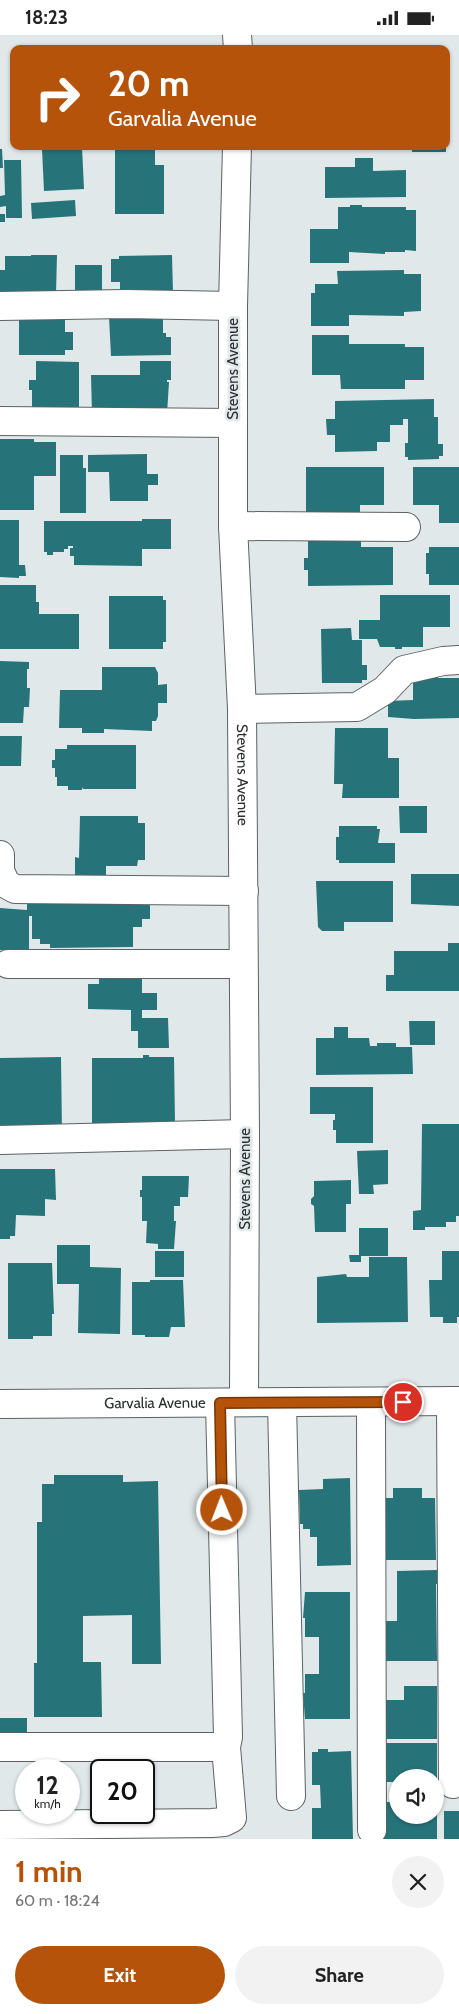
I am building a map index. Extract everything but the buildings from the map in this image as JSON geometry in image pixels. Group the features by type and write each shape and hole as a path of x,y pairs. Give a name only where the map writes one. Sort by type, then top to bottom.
{"street":[{"name":"Stevens Avenue","path":"0,1825 224,1822 232,1818 226,1747 228,1737 232,1403 245,1134 242,709 233,526 233,306 237,150"},
{"path":"0,306 126,304 233,306"},
{"path":"0,421 233,423"},
{"path":"233,526 406,527"},
{"path":"242,709 357,707 385,690 404,670 443,661 459,660"},
{"path":"0,855 0,871 6,884 15,889 244,891"},
{"path":"8,964 243,964"},
{"path":"0,1140 245,1134"},
{"path":"453,1785 455,1401"},
{"name":"Garvalia Avenue","path":"0,1404 455,1401"},
{"path":"371,1402 372,1830"},
{"path":"282,1403 291,1796"},
{"path":"0,1747 226,1747"}],"route":[{"path":"222,1510 220,1403 403,1402"}]}
